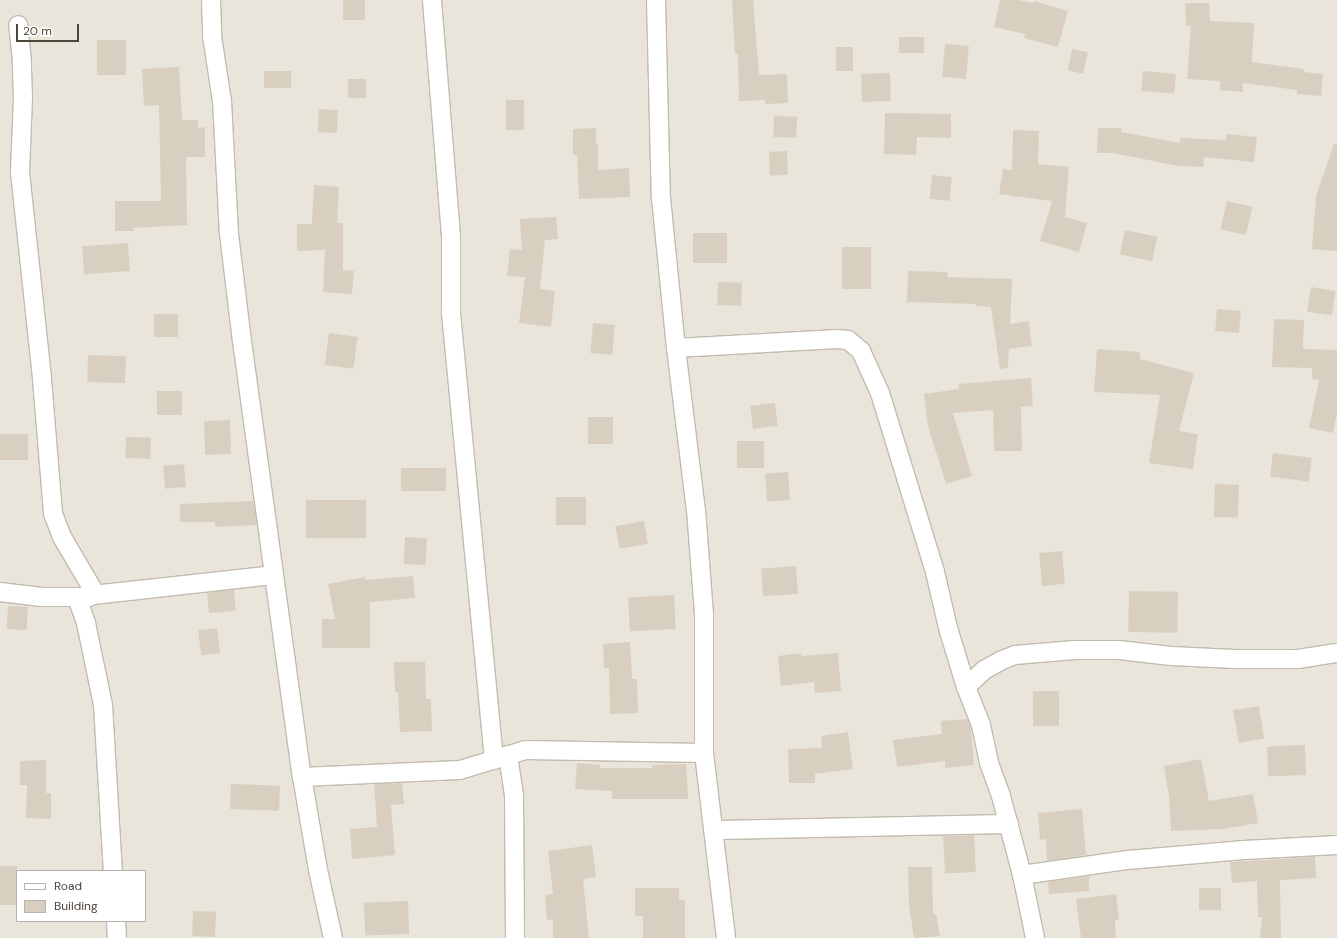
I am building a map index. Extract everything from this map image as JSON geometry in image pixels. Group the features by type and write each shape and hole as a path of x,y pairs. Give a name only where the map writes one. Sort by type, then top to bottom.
{"street":[{"path":"211,0 212,36 222,101 229,234 273,575 302,777 318,870 333,938"},
{"path":"432,0 451,236 451,313 501,758 514,795 515,938"},
{"path":"656,0 661,198 676,348 696,510 704,614 704,753 726,938"},
{"path":"18,25 23,98 20,172 42,378 53,514 62,537 92,588 85,596 86,623 103,705 113,870"},
{"path":"676,348 837,339 848,340 861,351 880,393 935,572 948,628 966,687 981,725 989,763 1009,824 1022,875 1035,938"},
{"path":"0,592 42,597 85,596 273,575"},
{"path":"966,687 984,670 1000,661 1023,655 1075,650 1120,650 1178,656 1235,659 1298,659 1337,653"},
{"path":"302,777 460,770 526,750 704,753"},
{"path":"714,830 1009,824"},
{"path":"1022,875 1128,860 1244,850 1337,845"},
{"path":"116,922 117,938"}],"shaded area":[{"path":"0,0 1337,0 1337,938 0,938"}],"building":[{"path":"343,0 365,0 365,20 343,20"},
{"path":"732,0 753,0 759,75 787,74 788,103 765,104 765,100 739,101 738,54 735,54"},
{"path":"1000,0 1019,0 1033,3 1034,1 1068,11 1058,47 1024,38 1025,34 994,27"},
{"path":"1185,3 1209,3 1210,21 1254,23 1252,62 1304,69 1304,72 1323,74 1321,96 1297,94 1297,90 1243,83 1243,92 1220,90 1220,81 1187,79 1191,26 1186,26"},
{"path":"899,37 924,37 924,53 899,53"},
{"path":"97,40 126,40 126,75 97,75"},
{"path":"945,44 969,46 966,79 942,77"},
{"path":"836,47 853,47 853,71 836,71"},
{"path":"1072,49 1088,52 1084,74 1068,71"},
{"path":"179,67 182,120 198,120 198,128 205,127 205,157 186,157 187,225 134,228 134,231 115,231 115,201 161,201 159,105 144,106 142,69"},
{"path":"264,71 291,71 291,88 264,88"},
{"path":"1143,71 1176,74 1174,94 1141,91"},
{"path":"890,73 891,101 862,102 861,74"},
{"path":"348,79 366,79 366,98 348,98"},
{"path":"506,100 524,100 524,130 506,130"},
{"path":"319,109 338,110 337,133 318,132"},
{"path":"885,113 951,114 951,138 917,137 916,155 884,154"},
{"path":"774,116 797,117 796,138 773,137"},
{"path":"596,128 596,144 598,144 598,170 629,168 630,197 579,199 577,155 573,155 573,129"},
{"path":"1098,128 1121,128 1121,132 1180,143 1180,138 1226,140 1226,134 1257,137 1254,162 1204,157 1203,167 1179,166 1113,153 1097,153"},
{"path":"1013,130 1039,131 1038,164 1069,167 1065,217 1087,223 1079,252 1040,241 1052,201 999,194 1003,169 1012,170"},
{"path":"1334,144 1337,144 1337,251 1312,249 1316,196"},
{"path":"787,151 788,175 770,176 769,152"},
{"path":"932,175 952,177 949,201 929,199"},
{"path":"314,185 339,187 337,223 343,223 343,270 354,271 352,294 323,292 325,250 297,251 297,224 312,224"},
{"path":"1227,201 1252,207 1246,235 1220,229"},
{"path":"556,217 558,239 545,240 540,289 555,291 551,327 519,323 525,277 507,276 510,249 522,250 520,219"},
{"path":"1125,230 1157,237 1152,261 1120,254"},
{"path":"693,233 727,233 727,263 693,263"},
{"path":"128,243 130,271 84,274 82,246"},
{"path":"842,247 871,247 871,289 842,289"},
{"path":"908,271 948,272 947,277 1012,279 1010,324 1029,321 1032,346 1009,349 1008,368 1000,369 991,307 976,306 976,304 907,302"},
{"path":"718,282 742,283 741,306 717,305"},
{"path":"1311,287 1336,291 1332,316 1307,312"},
{"path":"1217,309 1241,311 1239,333 1215,331"},
{"path":"154,314 178,314 178,337 154,337"},
{"path":"1274,319 1304,320 1303,349 1337,350 1337,413 1333,433 1309,428 1319,380 1312,379 1312,368 1272,367"},
{"path":"593,323 615,325 612,355 590,353"},
{"path":"329,333 358,337 353,369 325,365"},
{"path":"1097,349 1140,352 1140,359 1194,373 1179,431 1198,434 1193,469 1149,463 1160,395 1094,392"},
{"path":"88,355 126,356 125,383 87,382"},
{"path":"1031,378 1033,406 1021,407 1022,451 994,451 993,410 953,413 972,476 946,484 928,426 924,394 959,389 959,384"},
{"path":"157,391 182,391 182,415 157,415"},
{"path":"775,403 778,426 753,429 750,406"},
{"path":"588,417 613,417 613,444 588,444"},
{"path":"230,420 231,454 205,455 204,421"},
{"path":"0,434 28,434 28,460 0,460"},
{"path":"126,437 151,438 150,459 125,458"},
{"path":"737,441 764,441 764,468 737,468"},
{"path":"1273,453 1312,458 1309,482 1270,477"},
{"path":"184,464 186,487 165,489 163,466"},
{"path":"401,468 446,468 446,491 401,491"},
{"path":"788,472 790,500 767,502 765,474"},
{"path":"1215,484 1239,485 1238,518 1214,517"},
{"path":"556,497 586,497 586,525 556,525"},
{"path":"306,500 366,500 366,538 306,538"},
{"path":"253,501 257,525 215,527 215,522 180,522 180,504"},
{"path":"644,521 648,544 619,549 615,526"},
{"path":"405,537 427,538 426,565 404,564"},
{"path":"1062,551 1065,584 1042,586 1039,553"},
{"path":"796,566 798,594 763,596 761,568"},
{"path":"413,576 415,598 370,602 370,648 322,648 322,619 335,619 328,584 365,577 365,580"},
{"path":"234,590 236,611 209,613 207,592"},
{"path":"1129,591 1178,592 1177,633 1128,632"},
{"path":"674,595 676,629 630,631 628,597"},
{"path":"8,606 28,607 27,630 7,629"},
{"path":"217,628 220,653 201,655 198,630"},
{"path":"630,642 632,679 637,679 638,713 610,714 609,668 604,668 603,644"},
{"path":"801,653 801,656 838,653 841,691 815,693 814,682 781,686 778,656"},
{"path":"394,662 425,662 426,699 431,699 432,731 400,732 398,692 395,692"},
{"path":"1033,691 1059,691 1059,726 1033,726"},
{"path":"1259,706 1264,739 1238,743 1233,710"},
{"path":"967,719 971,728 974,765 945,768 945,761 897,767 893,740 942,734 941,721"},
{"path":"848,732 853,769 815,774 815,783 789,783 788,749 822,748 821,736"},
{"path":"1305,745 1306,775 1268,776 1267,746"},
{"path":"1201,759 1209,801 1253,794 1258,823 1224,829 1171,831 1169,797 1164,766"},
{"path":"46,760 46,793 51,793 51,819 26,818 27,785 20,785 20,761"},
{"path":"577,763 600,765 600,768 652,768 652,765 686,764 688,799 612,799 612,791 575,789"},
{"path":"402,783 404,804 391,805 395,855 352,859 350,829 377,827 374,784"},
{"path":"231,784 280,786 279,811 230,809"},
{"path":"1082,809 1086,855 1047,861 1046,839 1040,840 1038,813"},
{"path":"974,835 976,872 945,874 943,837"},
{"path":"592,845 596,877 583,879 589,938 553,938 553,919 547,920 545,895 553,894 548,851"},
{"path":"1315,857 1316,878 1280,880 1281,938 1260,938 1262,917 1258,917 1257,881 1232,883 1230,862"},
{"path":"0,866 17,866 16,905 0,905"},
{"path":"908,867 932,867 933,914 936,914 940,936 914,938 909,905"},
{"path":"1089,876 1089,891 1049,894 1048,882"},
{"path":"635,888 679,888 679,900 685,900 685,938 643,938 643,916 635,916"},
{"path":"1199,888 1221,888 1221,910 1199,910"},
{"path":"1116,894 1119,920 1115,920 1116,938 1081,938 1076,899"},
{"path":"408,901 409,934 365,936 364,903"},
{"path":"193,911 216,912 215,937 192,936"}]}
